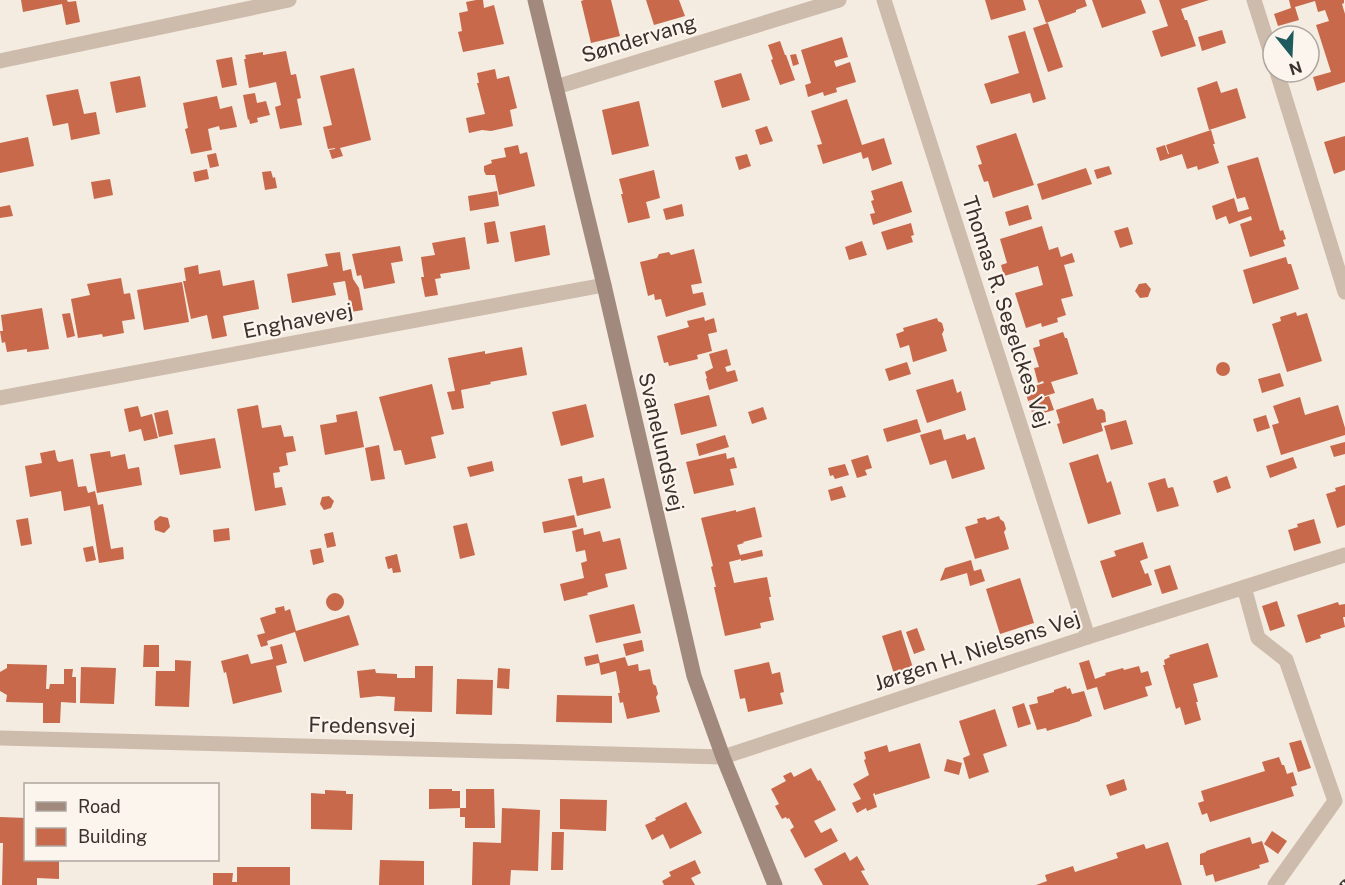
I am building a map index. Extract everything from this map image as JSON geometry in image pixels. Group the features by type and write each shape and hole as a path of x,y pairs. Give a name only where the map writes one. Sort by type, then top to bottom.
{"street":[{"path":"0,61 289,0"},
{"name":"Svanelundsvej","path":"535,0 604,285 694,676 723,757 775,885"},
{"name":"Søndervang","path":"556,87 838,0"},
{"name":"Thomas R. Segelckes Vej","path":"884,0 1088,637"},
{"path":"1254,0 1262,24"},
{"path":"1281,84 1345,291"},
{"name":"Enghavevej","path":"0,398 604,285"},
{"name":"Jørgen H. Nielsens Vej","path":"723,757 1345,555"},
{"path":"1244,587 1258,638 1286,660 1335,801 1275,885"},
{"name":"Fredensvej","path":"0,738 723,757"}],"building":[{"path":"21,0 76,1 80,22 66,25 62,4 23,12"},
{"path":"483,0 484,8 494,5 504,44 463,52 458,32 462,31 459,13 468,11 466,2"},
{"path":"611,0 620,36 591,43 581,1"},
{"path":"646,0 679,0 685,16 654,25"},
{"path":"985,0 1023,0 1026,10 991,20"},
{"path":"1038,0 1085,0 1087,6 1046,23"},
{"path":"1092,0 1141,0 1146,13 1102,28"},
{"path":"1159,0 1209,0 1181,9 1196,46 1161,57 1152,31 1168,26"},
{"path":"1289,0 1344,0 1342,4 1345,14 1345,82 1317,91 1315,84 1321,84 1321,75 1331,72 1321,41 1319,24 1329,21 1325,10 1318,12 1315,1 1295,7 1299,20 1277,24 1274,14 1291,8"},
{"path":"1048,23 1063,67 1048,72 1033,28"},
{"path":"1222,30 1226,43 1202,51 1198,37"},
{"path":"1025,31 1046,99 1033,103 1030,93 991,104 984,84 1019,73 1008,36"},
{"path":"842,37 848,57 834,61 836,67 850,62 856,82 836,88 837,92 824,96 823,92 808,97 805,85 811,83 801,50"},
{"path":"780,41 795,80 780,85 768,45"},
{"path":"286,51 291,75 296,74 301,98 297,99 302,125 280,129 275,107 281,105 276,82 249,88 244,59 246,59 245,55"},
{"path":"796,54 799,64 793,66 790,55"},
{"path":"232,57 237,85 222,88 216,60"},
{"path":"354,68 371,140 340,148 343,156 332,159 329,150 335,148 328,149 323,127 332,125 320,76"},
{"path":"495,69 497,79 509,76 517,108 510,110 513,126 469,133 466,118 485,114 477,83 479,83 477,73"},
{"path":"741,73 750,100 722,108 714,81"},
{"path":"140,76 146,107 116,113 110,82"},
{"path":"1217,81 1221,93 1237,88 1246,118 1209,130 1197,88"},
{"path":"78,89 84,114 96,112 100,134 71,140 68,123 53,126 46,95"},
{"path":"255,93 257,103 266,101 270,115 257,118 258,122 250,124 243,95"},
{"path":"217,96 220,109 232,106 237,127 220,130 219,126 208,129 212,150 191,154 185,129 188,128 183,103"},
{"path":"847,99 862,145 884,138 892,164 872,171 868,157 863,159 861,152 823,164 817,145 822,144 811,111"},
{"path":"639,101 649,146 612,155 602,110"},
{"path":"767,126 773,141 760,145 755,130"},
{"path":"1211,130 1219,163 1198,170 1197,166 1187,169 1182,154 1160,161 1156,148 1165,145 1169,154 1166,145"},
{"path":"1016,133 1034,185 993,198 988,181 984,182 978,165 982,164 976,146"},
{"path":"1345,136 1345,170 1334,174 1324,142"},
{"path":"28,137 34,166 0,173 0,143"},
{"path":"518,145 520,154 527,152 535,186 499,195 495,175 486,175 484,166 492,163 491,160 506,157 504,148"},
{"path":"216,153 219,166 210,168 207,155"},
{"path":"747,154 751,166 739,170 735,157"},
{"path":"1258,157 1280,231 1283,230 1286,239 1283,240 1285,246 1250,257 1240,224 1252,220 1251,216 1229,224 1226,216 1216,220 1212,206 1234,198 1238,212 1249,209 1245,197 1237,199 1227,166"},
{"path":"1109,166 1112,174 1097,179 1094,170"},
{"path":"1086,168 1092,184 1042,200 1037,184"},
{"path":"207,169 209,179 195,182 193,172"},
{"path":"654,170 660,198 646,202 650,218 628,223 619,179"},
{"path":"271,171 277,188 265,190 262,172"},
{"path":"110,179 113,195 94,199 91,182"},
{"path":"902,181 912,212 873,225 870,214 875,213 871,191"},
{"path":"497,191 499,206 470,211 468,196"},
{"path":"682,204 684,216 666,220 663,209"},
{"path":"10,205 13,216 0,218 0,207"},
{"path":"1028,205 1032,219 1009,226 1005,212"},
{"path":"495,221 499,242 487,244 484,223"},
{"path":"911,223 913,242 887,250 881,232"},
{"path":"545,225 550,255 515,262 510,232"},
{"path":"1042,226 1049,250 1058,247 1061,257 1072,253 1075,262 1064,265 1073,296 1061,299 1066,315 1057,318 1058,322 1042,327 1041,323 1026,328 1015,293 1043,285 1038,266 1004,276 1001,265 1007,263 1000,239"},
{"path":"1128,227 1133,244 1120,248 1114,231"},
{"path":"465,237 470,269 440,274 441,278 435,279 438,295 425,297 421,277 424,277 421,257 435,255 432,243"},
{"path":"862,241 867,255 849,260 845,247"},
{"path":"400,246 403,261 391,263 395,283 364,289 361,275 357,276 352,254"},
{"path":"694,249 702,283 691,285 693,294 703,292 706,305 666,317 661,299 655,300 654,294 648,296 640,262 657,258 659,254 669,252 671,255"},
{"path":"340,252 343,271 351,269 353,279 359,288 363,310 351,312 345,281 333,283 336,295 292,303 287,274 328,266 325,254"},
{"path":"1286,257 1288,264 1291,264 1299,289 1253,304 1243,270"},
{"path":"198,265 199,274 220,270 223,286 254,280 259,309 223,316 227,336 212,339 207,315 191,319 183,281 186,281 184,268"},
{"path":"121,278 124,294 130,293 135,319 122,321 124,333 78,338 71,299 90,295 87,284"},
{"path":"182,282 189,322 144,330 137,290"},
{"path":"1146,283 1151,289 1148,297 1140,298 1135,291 1139,284"},
{"path":"42,308 49,349 7,352 5,342 2,343 0,331 3,331 1,315"},
{"path":"1296,312 1297,316 1307,313 1322,361 1287,372 1272,324 1281,321 1280,317"},
{"path":"70,313 75,336 67,338 62,314"},
{"path":"704,317 705,321 714,318 717,332 708,334 712,351 697,355 698,359 669,366 668,362 664,363 657,336 689,327 687,321"},
{"path":"937,318 942,323 944,330 942,334 947,351 913,362 909,345 900,348 896,334 904,331 903,328"},
{"path":"1063,332 1078,374 1051,382 1055,393 1028,401 1025,389 1044,383 1043,381 1038,383 1034,368 1039,367 1033,348 1040,346 1039,340"},
{"path":"522,347 527,375 461,390 464,408 452,410 447,392 455,391 448,358"},
{"path":"727,349 731,365 725,367 727,372 735,370 738,381 709,390 705,372 713,368 709,354"},
{"path":"907,362 911,374 889,381 885,369"},
{"path":"1223,362 1228,364 1230,369 1228,374 1223,376 1218,374 1216,369 1218,364"},
{"path":"1280,373 1284,386 1262,393 1258,379"},
{"path":"953,379 957,393 961,391 966,410 927,423 916,390"},
{"path":"432,384 444,434 431,437 436,458 405,465 401,450 394,451 379,397"},
{"path":"709,395 717,426 681,435 674,404"},
{"path":"1049,396 1054,410 1033,416 1029,402"},
{"path":"1300,397 1305,415 1338,405 1345,435 1281,455 1272,425 1279,423 1273,406"},
{"path":"1093,398 1097,410 1102,409 1105,412 1106,422 1101,423 1103,431 1063,444 1057,424 1060,423 1056,410"},
{"path":"586,404 594,437 561,446 552,412"},
{"path":"258,405 262,428 281,425 284,437 293,436 296,451 286,453 288,465 279,467 280,472 273,473 275,488 282,487 286,505 255,511 237,409"},
{"path":"138,406 141,417 152,414 158,438 144,441 141,429 129,432 124,409"},
{"path":"763,407 767,419 752,424 748,412"},
{"path":"168,410 173,434 159,437 154,413"},
{"path":"357,411 364,447 325,455 320,425 337,422 336,415"},
{"path":"1266,415 1270,428 1257,432 1253,419"},
{"path":"917,419 921,432 887,442 883,429"},
{"path":"1126,420 1133,444 1111,450 1104,426"},
{"path":"941,429 944,440 965,434 967,440 975,437 985,469 952,479 946,460 930,465 920,435"},
{"path":"725,435 729,447 699,456 696,444"},
{"path":"215,438 221,468 180,475 174,445"},
{"path":"1345,442 1345,454 1334,457 1330,446"},
{"path":"379,445 385,479 371,481 365,448"},
{"path":"55,450 59,462 73,459 78,487 86,486 88,493 95,491 98,505 103,504 111,549 123,547 124,559 99,563 90,506 64,511 61,491 30,497 25,466 42,463 40,453"},
{"path":"110,451 111,457 125,454 128,469 139,467 142,485 97,493 90,454"},
{"path":"726,453 727,459 734,457 737,468 730,469 734,485 694,494 686,462"},
{"path":"1098,454 1107,483 1111,481 1121,514 1088,524 1069,463"},
{"path":"868,455 872,468 865,470 867,475 857,478 851,460"},
{"path":"1293,457 1297,468 1270,478 1266,466"},
{"path":"492,461 494,471 470,477 467,467"},
{"path":"845,464 849,475 835,479 833,475 830,476 828,468"},
{"path":"582,476 583,483 604,478 611,508 577,516 568,479"},
{"path":"1227,476 1231,488 1217,493 1213,481"},
{"path":"1165,478 1168,488 1173,487 1179,506 1157,512 1148,483"},
{"path":"1345,485 1345,525 1337,528 1326,494"},
{"path":"842,486 846,497 831,501 828,490"},
{"path":"329,496 334,501 331,508 324,510 320,504 322,497"},
{"path":"755,507 762,537 737,545 740,555 762,550 763,556 729,562 734,583 767,577 774,620 760,623 761,628 725,636 714,587 716,587 711,567 713,566 701,518"},
{"path":"574,515 577,527 544,533 542,522"},
{"path":"160,516 168,518 170,527 164,533 155,530 154,521"},
{"path":"999,516 1004,522 1006,529 1004,532 1009,549 975,559 965,527 978,523 977,519 985,517 987,520"},
{"path":"28,518 32,544 21,546 16,520"},
{"path":"1314,519 1321,543 1294,551 1288,530 1298,527 1297,524"},
{"path":"467,523 475,555 460,559 453,526"},
{"path":"229,528 230,540 214,542 213,530"},
{"path":"583,528 584,535 600,531 603,542 620,538 627,569 605,574 608,587 564,601 560,584 584,578 581,563 587,561 585,550 576,552 572,531"},
{"path":"333,532 336,546 327,548 324,534"},
{"path":"1143,542 1148,558 1140,561 1152,585 1112,598 1100,561 1116,556 1114,551"},
{"path":"93,546 96,560 86,562 83,548"},
{"path":"321,548 324,562 313,565 310,550"},
{"path":"397,554 401,572 393,573 392,568 388,569 385,557"},
{"path":"971,560 974,571 981,569 985,581 970,586 967,573 940,581 945,568"},
{"path":"1170,565 1178,589 1162,594 1154,570"},
{"path":"1020,578 1034,623 1000,634 986,589"},
{"path":"331,593 339,593 344,598 342,609 331,611 326,606 326,598"},
{"path":"1277,601 1285,626 1270,631 1262,606"},
{"path":"1338,602 1339,605 1345,604 1345,617 1343,617 1345,627 1320,635 1321,638 1306,643 1297,615"},
{"path":"634,604 641,633 596,643 589,615"},
{"path":"284,606 285,611 290,609 296,631 349,615 359,645 304,662 295,632 267,641 268,645 261,647 257,635 265,633 260,618 276,613 275,608"},
{"path":"917,628 925,650 914,654 906,632"},
{"path":"901,630 914,671 895,677 882,636"},
{"path":"642,640 644,651 626,656 623,644"},
{"path":"1208,643 1218,677 1193,684 1201,720 1185,725 1180,707 1176,709 1163,665 1165,665 1164,660 1170,657 1169,655"},
{"path":"282,644 287,663 276,666 282,692 233,704 226,672 224,673 221,661 248,654 251,664 273,659 270,647"},
{"path":"144,645 159,645 159,667 143,667"},
{"path":"598,654 600,663 625,657 628,666 638,664 639,671 650,669 658,694 656,697 660,712 627,719 623,702 620,703 616,671 601,675 599,663 586,666 584,657"},
{"path":"175,660 191,661 189,707 155,706 156,671 175,671"},
{"path":"1089,660 1095,679 1106,675 1105,673 1123,668 1124,670 1139,666 1141,673 1148,671 1152,685 1145,687 1148,696 1104,710 1097,687 1087,690 1079,663"},
{"path":"769,662 772,674 780,672 784,692 780,693 783,704 748,712 745,698 740,699 734,670"},
{"path":"7,664 47,665 46,689 49,689 50,684 64,684 64,669 73,669 72,677 76,677 76,703 61,702 60,723 43,723 43,703 6,702 7,695 0,691 0,672 7,668"},
{"path":"415,666 433,666 432,712 394,711 395,697 360,698 357,671 375,669 376,673 397,674 397,678 415,678"},
{"path":"81,667 116,668 114,704 80,703"},
{"path":"498,668 510,669 509,689 497,688"},
{"path":"457,679 493,680 492,715 456,714"},
{"path":"1066,686 1067,689 1070,688 1072,694 1084,691 1092,716 1047,731 1046,728 1037,730 1029,705 1038,703 1037,697"},
{"path":"557,695 612,696 612,723 556,722"},
{"path":"1024,703 1031,724 1018,728 1012,707"},
{"path":"995,709 1007,746 983,754 989,772 969,779 963,758 970,755 959,721"},
{"path":"1301,740 1311,768 1298,772 1289,743"},
{"path":"920,743 930,778 875,795 875,793 873,794 877,807 867,811 866,808 857,813 852,803 861,799 853,784 869,775 864,752 887,745 889,752"},
{"path":"1279,757 1287,774 1293,772 1297,785 1291,787 1294,796 1210,822 1207,813 1202,815 1198,803 1204,801 1201,791 1265,771 1262,762"},
{"path":"947,759 962,763 959,775 944,771"},
{"path":"811,768 836,810 814,821 821,833 831,828 838,841 805,858 790,830 794,827 789,818 782,819 775,806 779,804 771,789 786,781 783,776 791,772 794,777"},
{"path":"1124,779 1127,790 1110,796 1106,785"},
{"path":"429,789 460,791 460,808 429,809"},
{"path":"466,789 494,789 495,828 465,828 465,817 460,817 460,808 466,808"},
{"path":"325,790 346,791 346,794 353,794 352,830 311,829 311,793 325,794"},
{"path":"560,799 607,800 606,831 560,829"},
{"path":"686,802 702,833 670,849 663,834 652,840 645,825"},
{"path":"502,808 540,810 538,871 511,870 510,885 472,885 473,842 501,843"},
{"path":"0,817 24,818 24,861 59,861 59,879 37,878 37,885 2,885 3,843 0,843"},
{"path":"1272,831 1287,841 1278,854 1264,844"},
{"path":"552,832 564,832 563,870 551,870"},
{"path":"1250,837 1252,844 1262,841 1269,862 1259,865 1260,868 1215,882 1213,874 1206,876 1203,865 1200,865 1200,854"},
{"path":"1168,842 1182,885 1036,885 1047,881 1045,875 1073,866 1075,872 1118,858 1116,853 1144,844 1146,849"},
{"path":"845,852 850,861 857,856 865,870 861,871 869,885 823,885 814,869"},
{"path":"380,860 424,861 424,885 379,885"},
{"path":"695,860 701,873 691,878 695,885 664,885 662,881 671,876 669,872"},
{"path":"237,867 290,867 290,885 213,885 213,873 233,873 232,882 237,882"}]}
